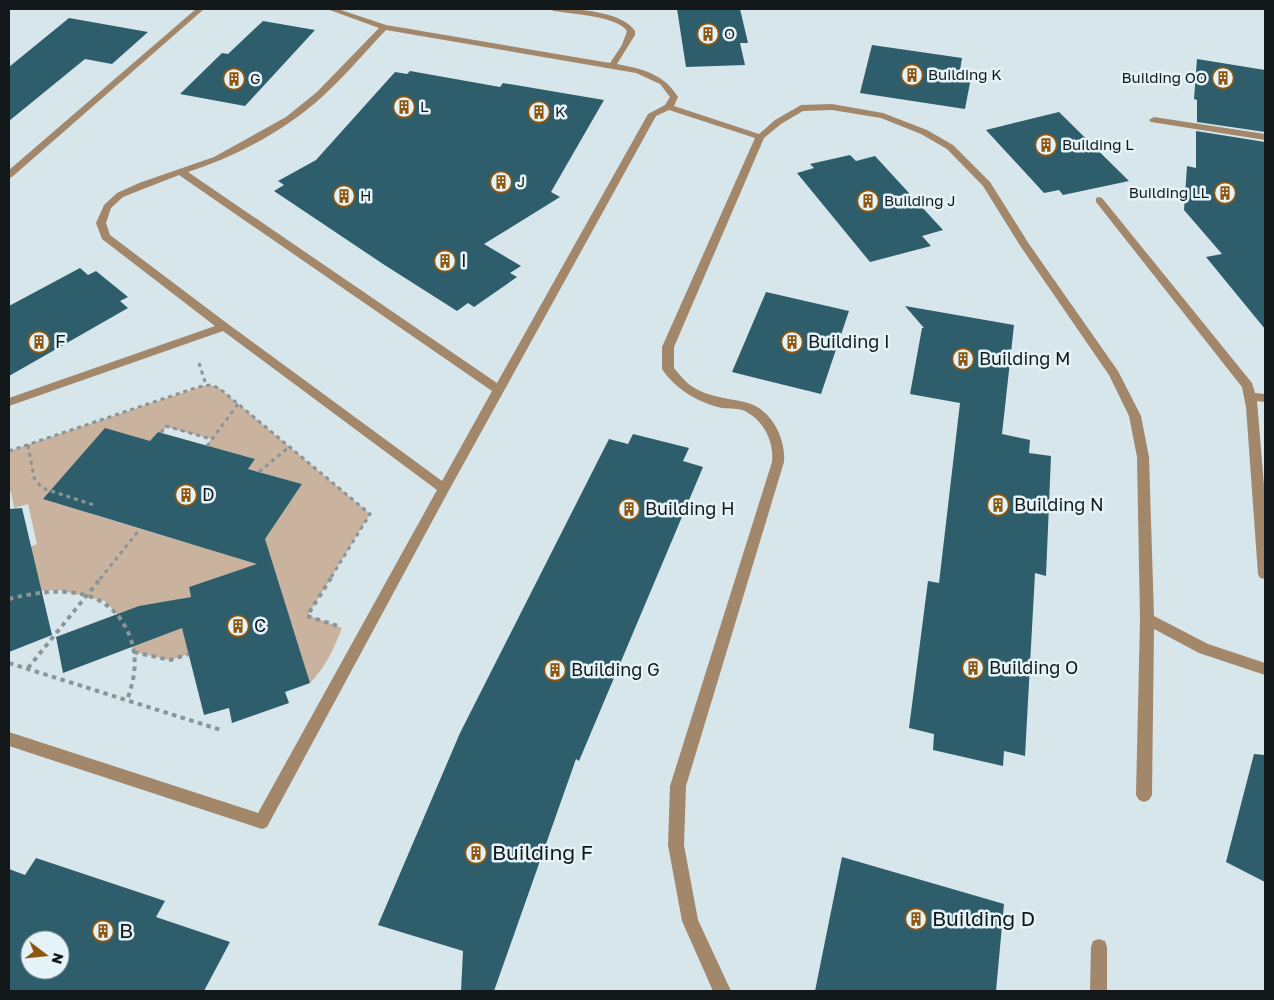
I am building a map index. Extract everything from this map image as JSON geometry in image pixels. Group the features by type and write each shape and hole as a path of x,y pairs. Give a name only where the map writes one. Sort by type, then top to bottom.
{"lane":[{"path":"9,175 200,9"},
{"path":"331,9 384,27 635,70 661,80 670,88 674,96 669,107"},
{"path":"554,9 616,19 626,23 631,31 630,37 612,66"},
{"path":"384,27 320,94 289,119 217,159 142,185 120,195 107,208 101,223 106,237 224,327 444,489"},
{"path":"9,739 262,822 652,114 669,107 760,137"},
{"path":"722,991 690,921 676,845 678,786 778,462 779,449 768,422 747,407 720,403 688,390 668,369 668,347 760,137 778,122 800,108 832,107 883,116 924,132 950,147 986,184 1025,245 1114,374 1135,416 1143,457 1147,619 1144,795"},
{"path":"1154,120 1265,137"},
{"path":"181,172 500,390"},
{"path":"1099,200 1248,386 1265,574"},
{"path":"9,402 224,327"},
{"path":"1250,396 1265,398"},
{"path":"1147,619 1204,649 1265,669"},
{"path":"1099,947 1099,991"}],"path":[{"path":"9,451 202,386 219,388 370,514 307,616 365,634"},
{"path":"207,446 238,404"},
{"path":"161,433 166,426 211,439"},
{"path":"28,445 34,478 42,488 97,506"},
{"path":"259,472 289,447"},
{"path":"28,668 140,529"},
{"path":"9,599 50,590 68,590 105,601 115,610 125,626 134,652 135,678 127,700"},
{"path":"134,652 170,660 188,654"},
{"path":"9,663 221,730"}],"shaded area":[{"path":"210,385 219,388 370,514 308,615 342,628 325,664 310,683 248,567 189,587 191,597 179,599 189,654 170,660 134,652 120,617 105,601 59,590 40,591 9,599 9,574 27,568 24,549 37,544 28,504 14,508 11,492 9,493 9,451","holes":["167,427 211,439 207,446 255,459 248,469 302,484 257,550 191,544 91,514 158,432 161,433"]}],"building":[{"name":"O","path":"677,9 740,9 748,43 740,43 745,65 686,67"},
{"path":"69,18 148,32 112,64 85,59 9,121 9,67"},
{"name":"G","path":"263,21 315,30 245,106 180,94 222,53 228,54"},
{"name":"Building K","path":"872,45 962,58 960,70 972,72 965,109 860,93"},
{"name":"Building OO","path":"1197,59 1265,70 1265,132 1197,122 1197,100 1194,99"},
{"path":"410,71 500,87 503,83 604,100 551,192 560,197 484,244 521,266 510,273 517,277 474,307 468,303 457,311 274,191 284,185 278,181 316,160 395,72 407,74"},
{"name":"Building L","path":"1059,112 1129,181 1063,195 1059,190 1044,193 986,130"},
{"path":"1196,131 1265,142 1265,329 1206,257 1222,254 1184,210 1187,166 1196,168"},
{"name":"Building J","path":"850,155 856,161 875,156 943,230 922,236 931,246 870,262 797,173 814,168 810,164"},
{"name":"F","path":"80,268 88,275 96,271 128,297 120,301 128,308 9,376 9,306"},
{"name":"Building I","path":"766,292 849,311 821,394 732,372"},
{"path":"905,306 1014,325 1002,434 1030,440 1029,453 1051,456 1046,576 1035,573 1025,756 1004,751 1003,766 933,750 934,734 909,728 928,581 939,583 960,403 910,394 922,328 924,328"},
{"path":"105,428 150,441 158,432 255,459 248,469 302,484 265,539 310,683 285,692 289,703 232,723 229,708 204,715 182,628 63,673 56,637 139,606 191,597 189,587 257,564 43,499"},
{"path":"633,434 689,448 683,461 703,467 579,761 576,759 494,991 461,991 463,951 378,925 460,733 609,439 628,444"},
{"path":"22,508 52,635 9,652 9,509"},
{"path":"1254,754 1265,755 1265,882 1226,862"},
{"name":"Building D","path":"842,857 1004,904 996,991 815,991"},
{"name":"B","path":"36,858 165,901 156,917 230,942 204,991 9,991 9,869 25,875"}],"place":[{"name":"O","path":"708,34"},
{"name":"Building K","path":"912,75"},
{"name":"Building OO","path":"1223,78"},
{"name":"G","path":"234,79"},
{"name":"L","path":"404,107"},
{"name":"K","path":"539,112"},
{"name":"Building L","path":"1046,145"},
{"name":"J","path":"501,182"},
{"name":"Building LL","path":"1225,193"},
{"name":"H","path":"344,196"},
{"name":"Building J","path":"868,201"},
{"name":"I","path":"445,261"},
{"name":"F","path":"39,342"},
{"name":"Building I","path":"792,342"},
{"name":"Building M","path":"963,359"},
{"name":"D","path":"186,495"},
{"name":"Building N","path":"998,505"},
{"name":"Building H","path":"629,509"},
{"name":"C","path":"238,626"},
{"name":"Building O","path":"973,668"},
{"name":"Building G","path":"555,670"},
{"name":"Building F","path":"476,853"},
{"name":"Building D","path":"916,919"},
{"name":"B","path":"103,931"}]}
